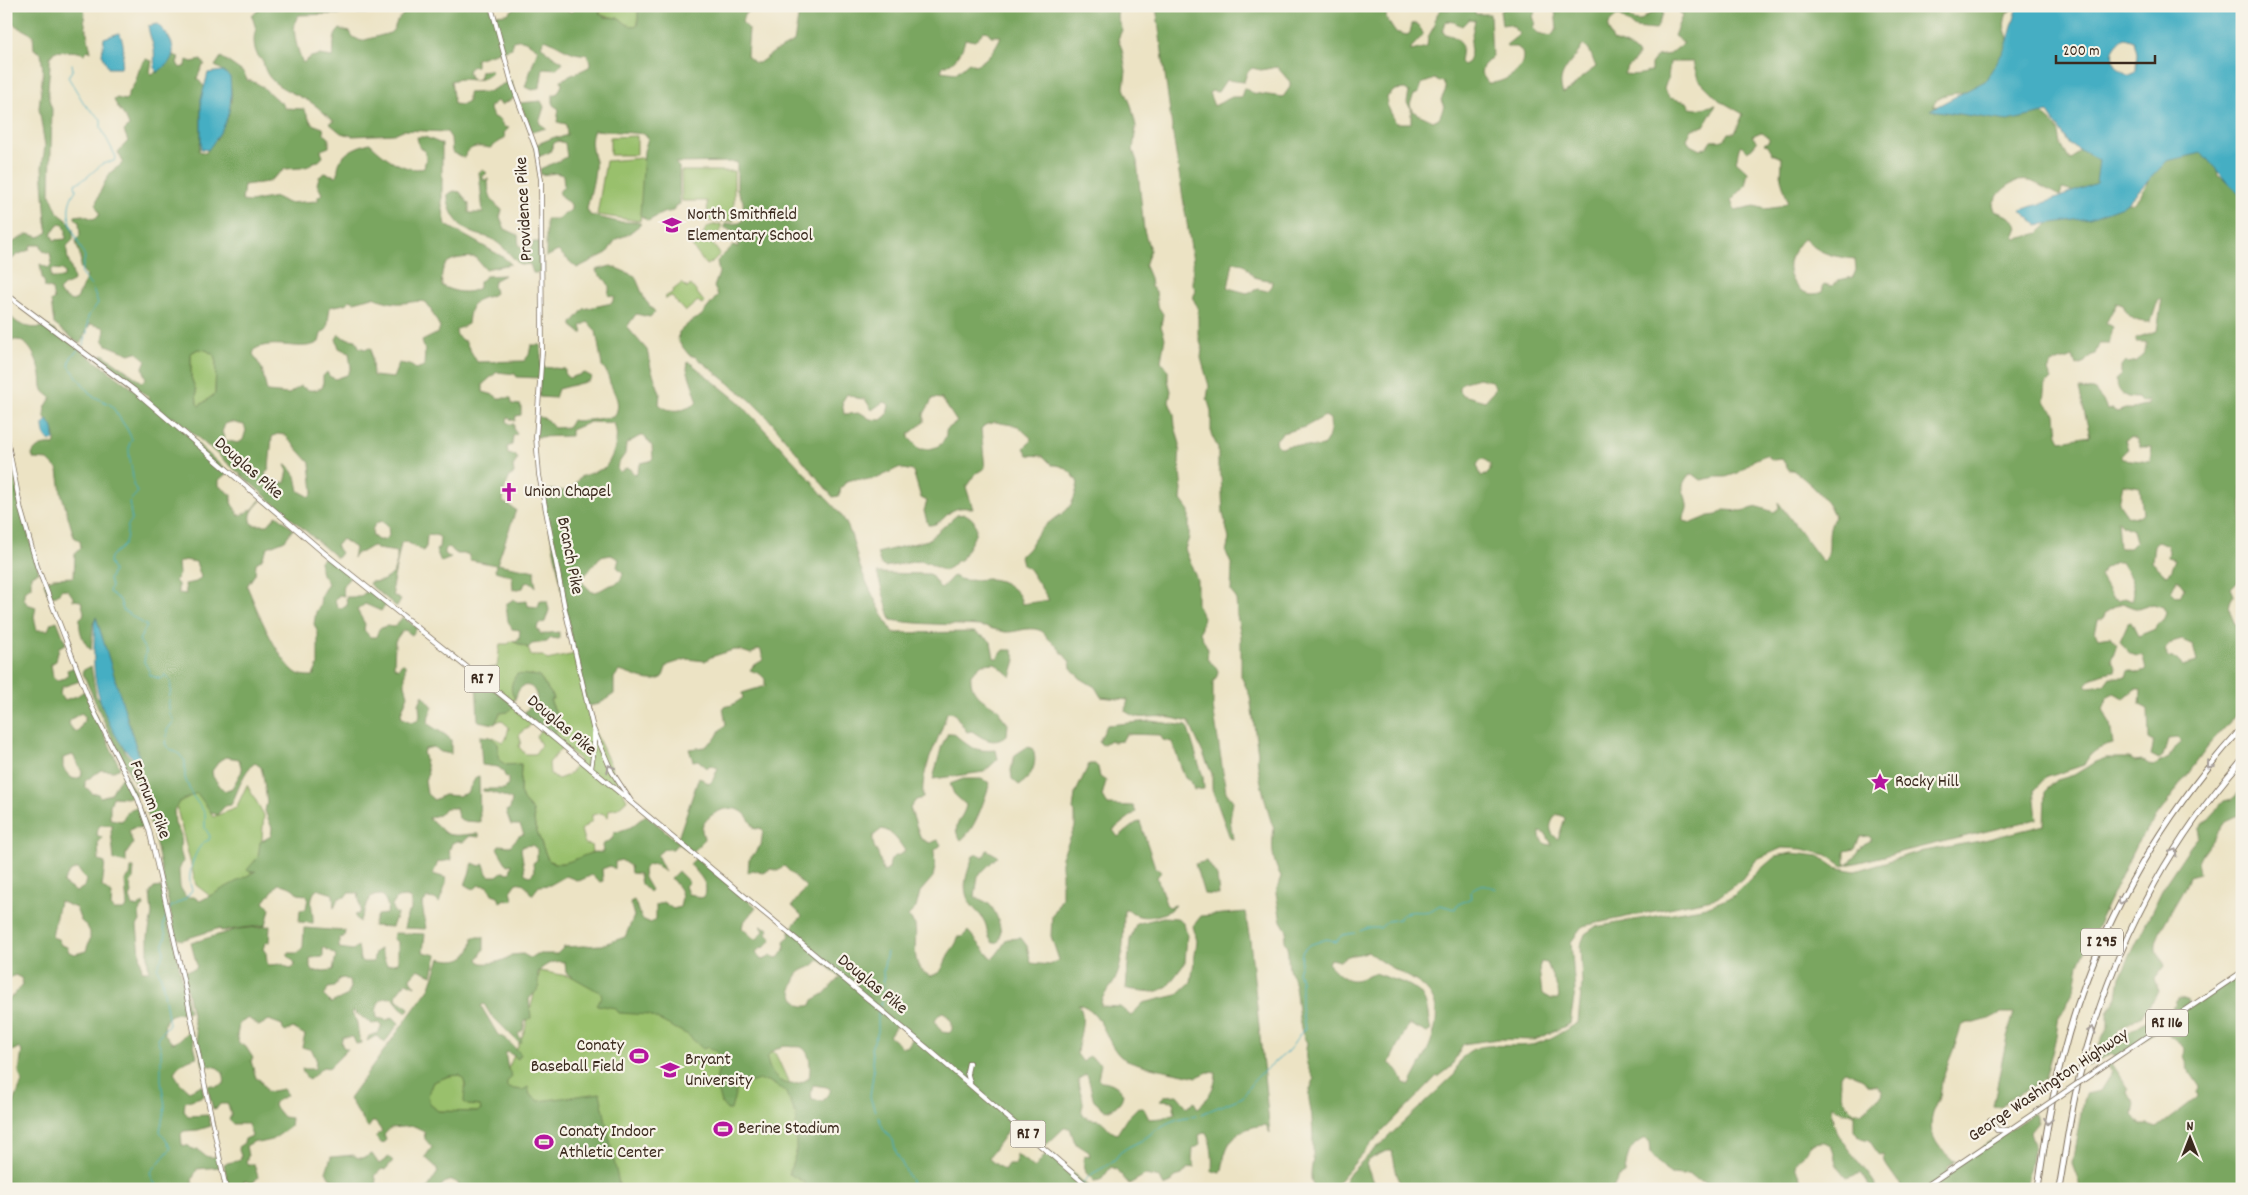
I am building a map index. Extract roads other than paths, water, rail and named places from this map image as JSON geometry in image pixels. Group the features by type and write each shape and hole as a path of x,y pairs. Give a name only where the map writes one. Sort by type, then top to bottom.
{"highway":[{"name":"I 295","path":"2038,1189 2062,1056 2080,998 2104,936 2131,882 2162,830 2198,780 2242,728"},
{"name":"I 295","path":"2059,1189 2083,1059 2099,1008 2119,956 2145,901 2175,850 2209,800 2242,760"}],"main road":[{"name":"Providence Pike","path":"491,6 512,84 532,134 540,168 542,328"},
{"name":"Douglas Pike","path":"6,294 134,390 323,552 591,770 972,1086 1091,1189"},
{"name":"Branch Pike","path":"542,328 536,456 565,609 593,728 612,772 632,804"},
{"name":"Farnum Pike","path":"6,434 21,510 37,566 92,707 138,799 151,838 183,978 226,1189"},
{"name":"Branch Pike","path":"591,770 594,749 593,728"},
{"name":"George Washington Highway","path":"1922,1189 2242,972"},
{"path":"969,1063 968,1080 972,1086"},
{"path":"1990,1120 1997,1130 2008,1130"}],"water":[{"path":"2018,6 2242,6 2242,196 2202,153 2167,161 2125,205 2090,218 2037,225 2020,210 2047,202 2096,183 2099,160 2070,145 2048,112 2008,121 1930,110 1985,81 2006,47","holes":["2125,38 2134,41 2137,53 2136,71 2129,76 2118,68 2113,58 2113,52 2119,42"]},
{"path":"157,24 170,40 173,54 167,65 157,73 154,49 148,26"},
{"path":"119,33 123,46 121,68 108,68 102,54 104,38"},
{"path":"223,71 230,77 231,99 228,116 208,150 201,149 201,99 208,73"},
{"path":"47,420 54,431 54,440 51,441 45,436 44,432 43,424"},
{"path":"96,617 142,766 125,750 118,739 106,717 98,694 94,668 94,624"}],"waterway":[{"path":"72,64 73,69 68,77 85,105 101,119 101,128 116,157 114,161 102,164 87,177 75,184 76,190 69,207 71,224 85,257 81,274 92,287 98,303 88,317 84,344 71,357 69,366 91,395 111,405 127,429 132,439 129,454 133,485 138,492 129,502 132,520 127,528 125,542 110,557 109,562 113,571 109,580 111,586 109,592 120,600 123,610 147,626 139,640 146,651 144,662 150,671 149,675 161,679 166,675 169,679 169,710 174,721 167,730 165,743 167,747 179,754 185,761 185,778 192,795 205,813 205,828 210,836 209,840 197,851 194,858 190,877 192,890 185,899 172,906 168,911"},
{"path":"1360,931 1367,928 1380,928 1388,921 1399,919 1402,915 1409,912 1425,912 1440,905 1455,909 1457,905 1471,898 1470,892 1479,886 1496,889"},
{"path":"159,1189 153,1181 151,1172 171,1148 160,1131 165,1106 161,1081 161,1049 157,1038 169,1024 162,980 157,967 164,955 163,944 166,936 163,924 167,915"},
{"path":"1201,1114 1243,1097 1262,1072 1289,1050 1305,1028 1301,1007 1301,980 1298,972 1302,952 1309,945 1327,939 1336,942 1342,935 1355,933"},
{"path":"881,1006 884,987 883,971 887,952"},
{"path":"875,1111 870,1097 874,1068 871,1048 878,1032 878,1012"},
{"path":"878,1116 884,1130 893,1140 896,1152 915,1189"},
{"path":"1079,1189 1087,1178 1109,1164 1124,1150 1159,1128 1182,1118 1196,1116"}],"place":[{"name":"North Smithfield Elementary School","path":"672,225"},
{"name":"Union Chapel","path":"509,492"},
{"name":"Rocky Hill","path":"1880,782"},
{"name":"Conaty Baseball Field","path":"639,1056"},
{"name":"Bryant University","path":"670,1070"},
{"name":"Berine Stadium","path":"723,1129"},
{"name":"Conaty Indoor Athletic Center","path":"544,1142"}]}
